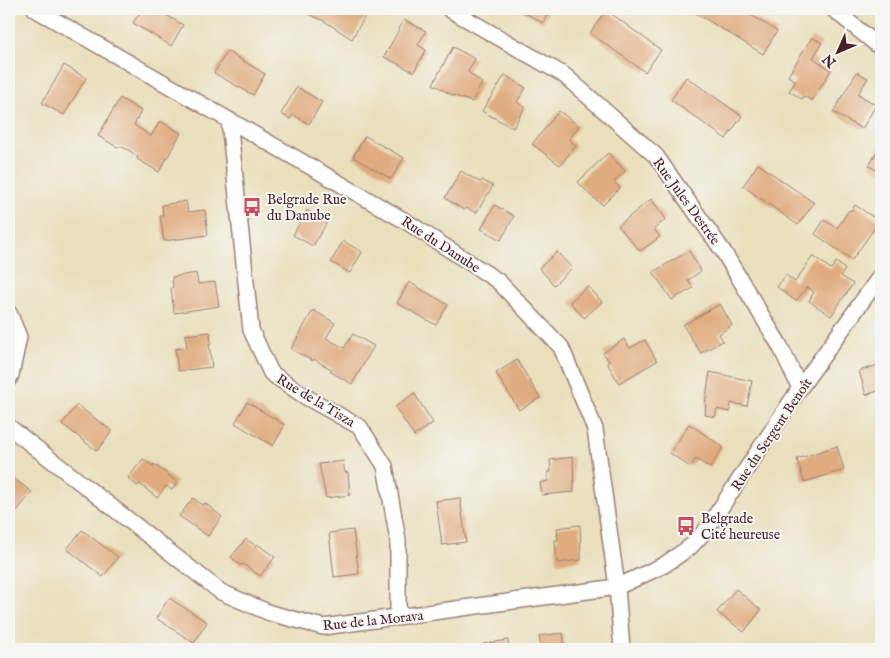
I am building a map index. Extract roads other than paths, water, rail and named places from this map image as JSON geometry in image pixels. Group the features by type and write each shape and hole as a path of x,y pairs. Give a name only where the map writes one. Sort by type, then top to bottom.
{"street":[{"name":"Rue du Danube","path":"35,9 407,222 498,281 561,347 595,429 617,587 622,649"},
{"name":"Rue Jules Destrée","path":"449,9 564,75 656,156 724,252 780,346 800,388"},
{"path":"833,9 881,48"},
{"name":"Rue de la Tisza","path":"229,120 251,330 271,373 306,397 360,427 384,466 398,540 398,618"},
{"name":"Rue du Sergent Benoît","path":"617,587 664,565 690,547 706,530 800,388 881,275"},
{"path":"9,313 19,337 9,379"},
{"name":"Rue de la Morava","path":"9,427 221,592 270,613 323,628 617,587"}],"place":[{"name":"Belgrade Rue du Danube","path":"252,207"},
{"name":"Belgrade Cité heureuse","path":"686,526"}]}
